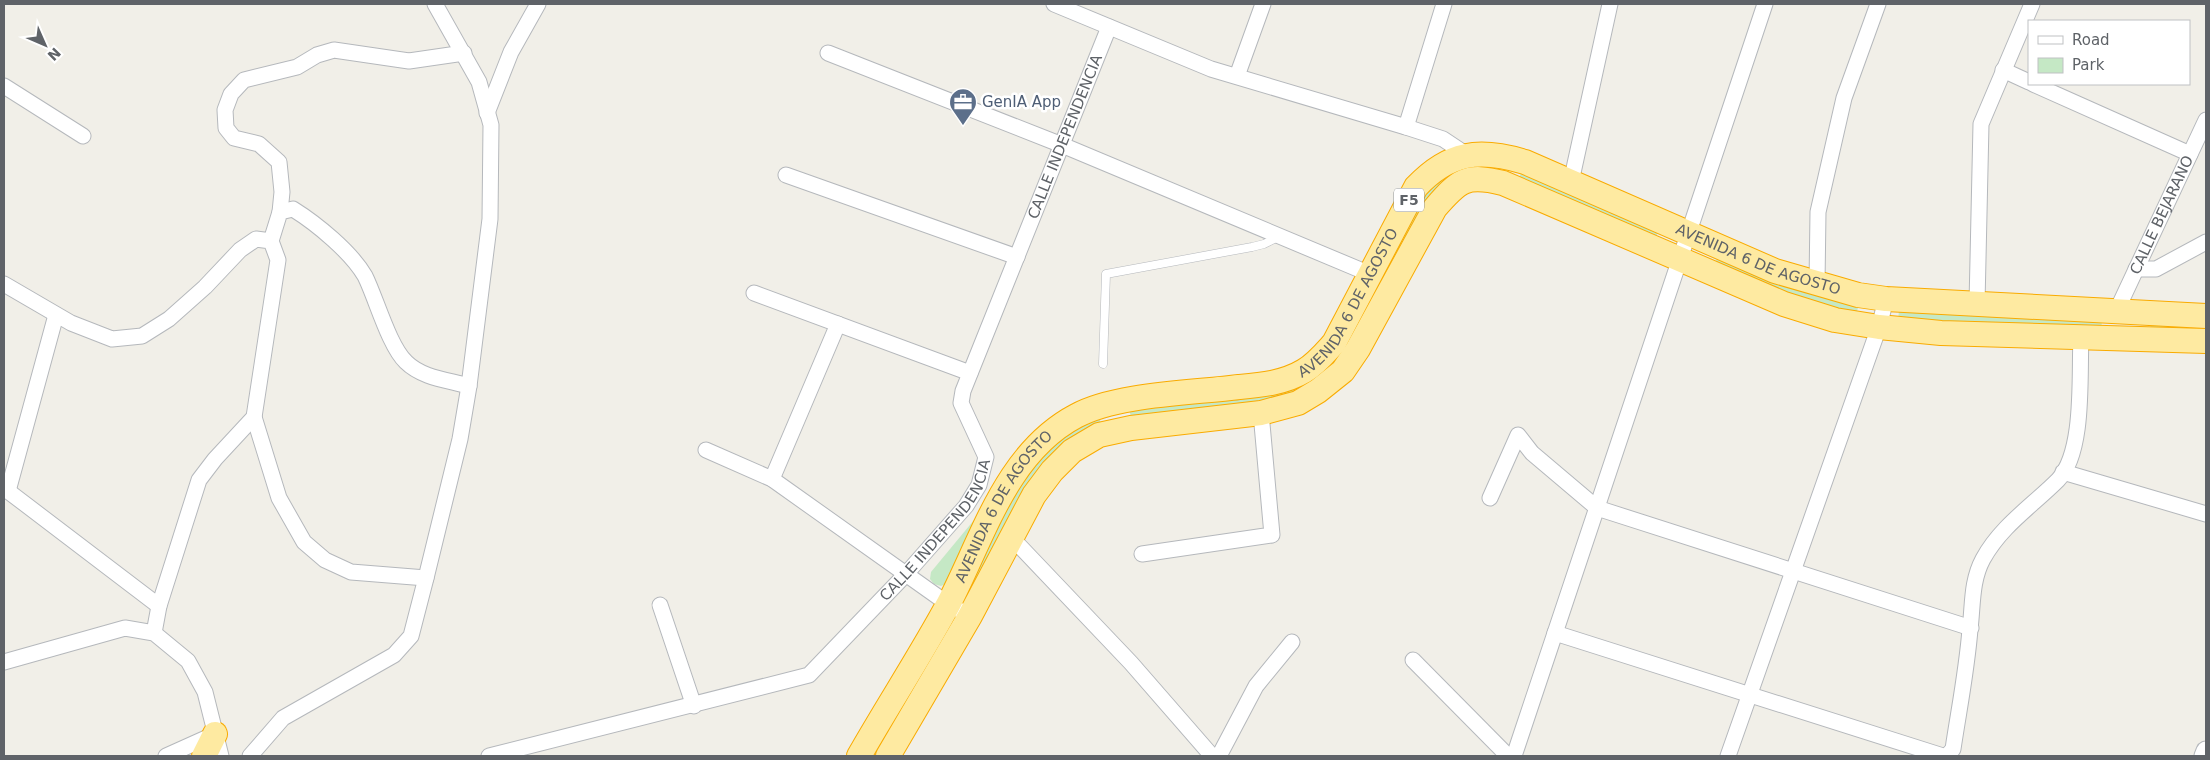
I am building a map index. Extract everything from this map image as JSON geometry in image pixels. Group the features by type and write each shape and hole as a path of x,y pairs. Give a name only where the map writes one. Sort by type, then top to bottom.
{"highway":[{"name":"AVENIDA 6 DE AGOSTO","path":"859,756 948,604 1013,474 1042,440 1076,416 1113,404 1274,383 1304,371 1319,360 1334,343 1416,187 1430,171 1447,161 1467,155 1484,153 1517,159 1775,271 1858,295 1886,299 2206,316"},
{"path":"1457,185 1467,155"},
{"path":"1507,184 1517,159"},
{"name":"AVENIDA 6 DE AGOSTO","path":"888,756 970,616 1034,495 1052,470 1079,447 1099,435 1261,413 1298,403 1318,391 1343,371 1358,349 1435,208 1464,180 1482,178 1507,184 1678,260 1784,304 1835,320 1879,327 1941,333 2206,341"},
{"path":"1304,371 1318,391"},
{"path":"1113,404 1118,431"},
{"path":"204,756 218,745"}],"street":[{"path":"250,756 283,718 394,655 411,636 426,578 460,439 469,386 490,219 491,125 488,113 479,82 435,4"},
{"path":"488,113 511,52 538,4"},
{"path":"1054,4 1070,7 1109,27 1210,69 1406,126 1443,139 1467,155"},
{"path":"1237,76 1263,4"},
{"path":"1406,126 1444,4"},
{"path":"1570,182 1610,4"},
{"path":"1514,756 1678,260 1766,4"},
{"path":"1817,284 1818,212 1844,98 1878,4"},
{"path":"1977,304 1980,124 2032,4"},
{"name":"CALLE INDEPENDENCIA","path":"489,756 694,706 809,675 906,574 966,506 984,473 986,457 962,403 963,392 1109,27"},
{"path":"426,578 351,572 325,560 304,542 279,498 254,417 278,260 271,241 280,212 282,192 278,162 259,144 234,138 226,128 225,110 231,94 244,80 297,67 317,55 334,50 409,61 464,53"},
{"path":"828,53 1062,145 1370,274"},
{"path":"2003,70 2028,82"},
{"path":"2036,85 2190,154"},
{"path":"4,86 83,136"},
{"name":"CALLE BEJARANO","path":"2117,310 2206,120"},
{"path":"786,175 1017,257"},
{"path":"280,212 293,209 308,218 353,260 364,276 405,362 424,374 469,386"},
{"path":"4,284 56,315 112,339 142,336 169,319 206,287 240,250 256,239 271,241"},
{"path":"2136,269 2156,269 2206,242"},
{"path":"754,293 970,373"},
{"path":"1728,756 1795,570 1879,327 1886,299"},
{"path":"56,315 6,489 159,606"},
{"path":"772,479 838,324"},
{"path":"1555,633 1945,756 1954,749 1971,628 1970,606 1982,560 2003,530 2064,472 2072,459 2077,434 2080,337"},
{"path":"1142,554 1272,535 1261,413"},
{"path":"154,633 159,606 199,480 215,459 254,417"},
{"path":"1490,498 1518,435 1532,453 1597,508 1971,628"},
{"path":"706,450 772,479 948,604 970,616"},
{"path":"2064,472 2206,514"},
{"path":"1012,538 1131,663 1212,756"},
{"path":"660,606 694,706"},
{"path":"4,662 125,628 154,633 188,661 205,692 218,745 166,756"},
{"path":"1220,756 1256,686 1292,642"},
{"path":"1413,660 1508,756"},
{"path":"2204,756 2206,751"}],"lane":[{"path":"1103,364 1106,274 1264,244 1280,236"}],"green space":[{"path":"1522,171 1658,232 1654,241 1518,180"},
{"path":"1440,174 1445,181 1354,338 1329,372 1322,366 1422,196"},
{"path":"1718,256 1859,304 1856,315 1825,309 1714,266"},
{"path":"1899,310 2102,320 2101,331 1898,321"},
{"path":"2151,323 2206,326 2206,335 2150,332"},
{"path":"1295,385 1299,394 1285,399 1131,417 1129,409"},
{"path":"1099,416 1101,424 975,586 968,583 1023,476 1059,437"},
{"path":"979,514 948,583 941,586 934,584 930,579 931,572"}],"place":[{"name":"GenIA App","path":"963,126"}]}
